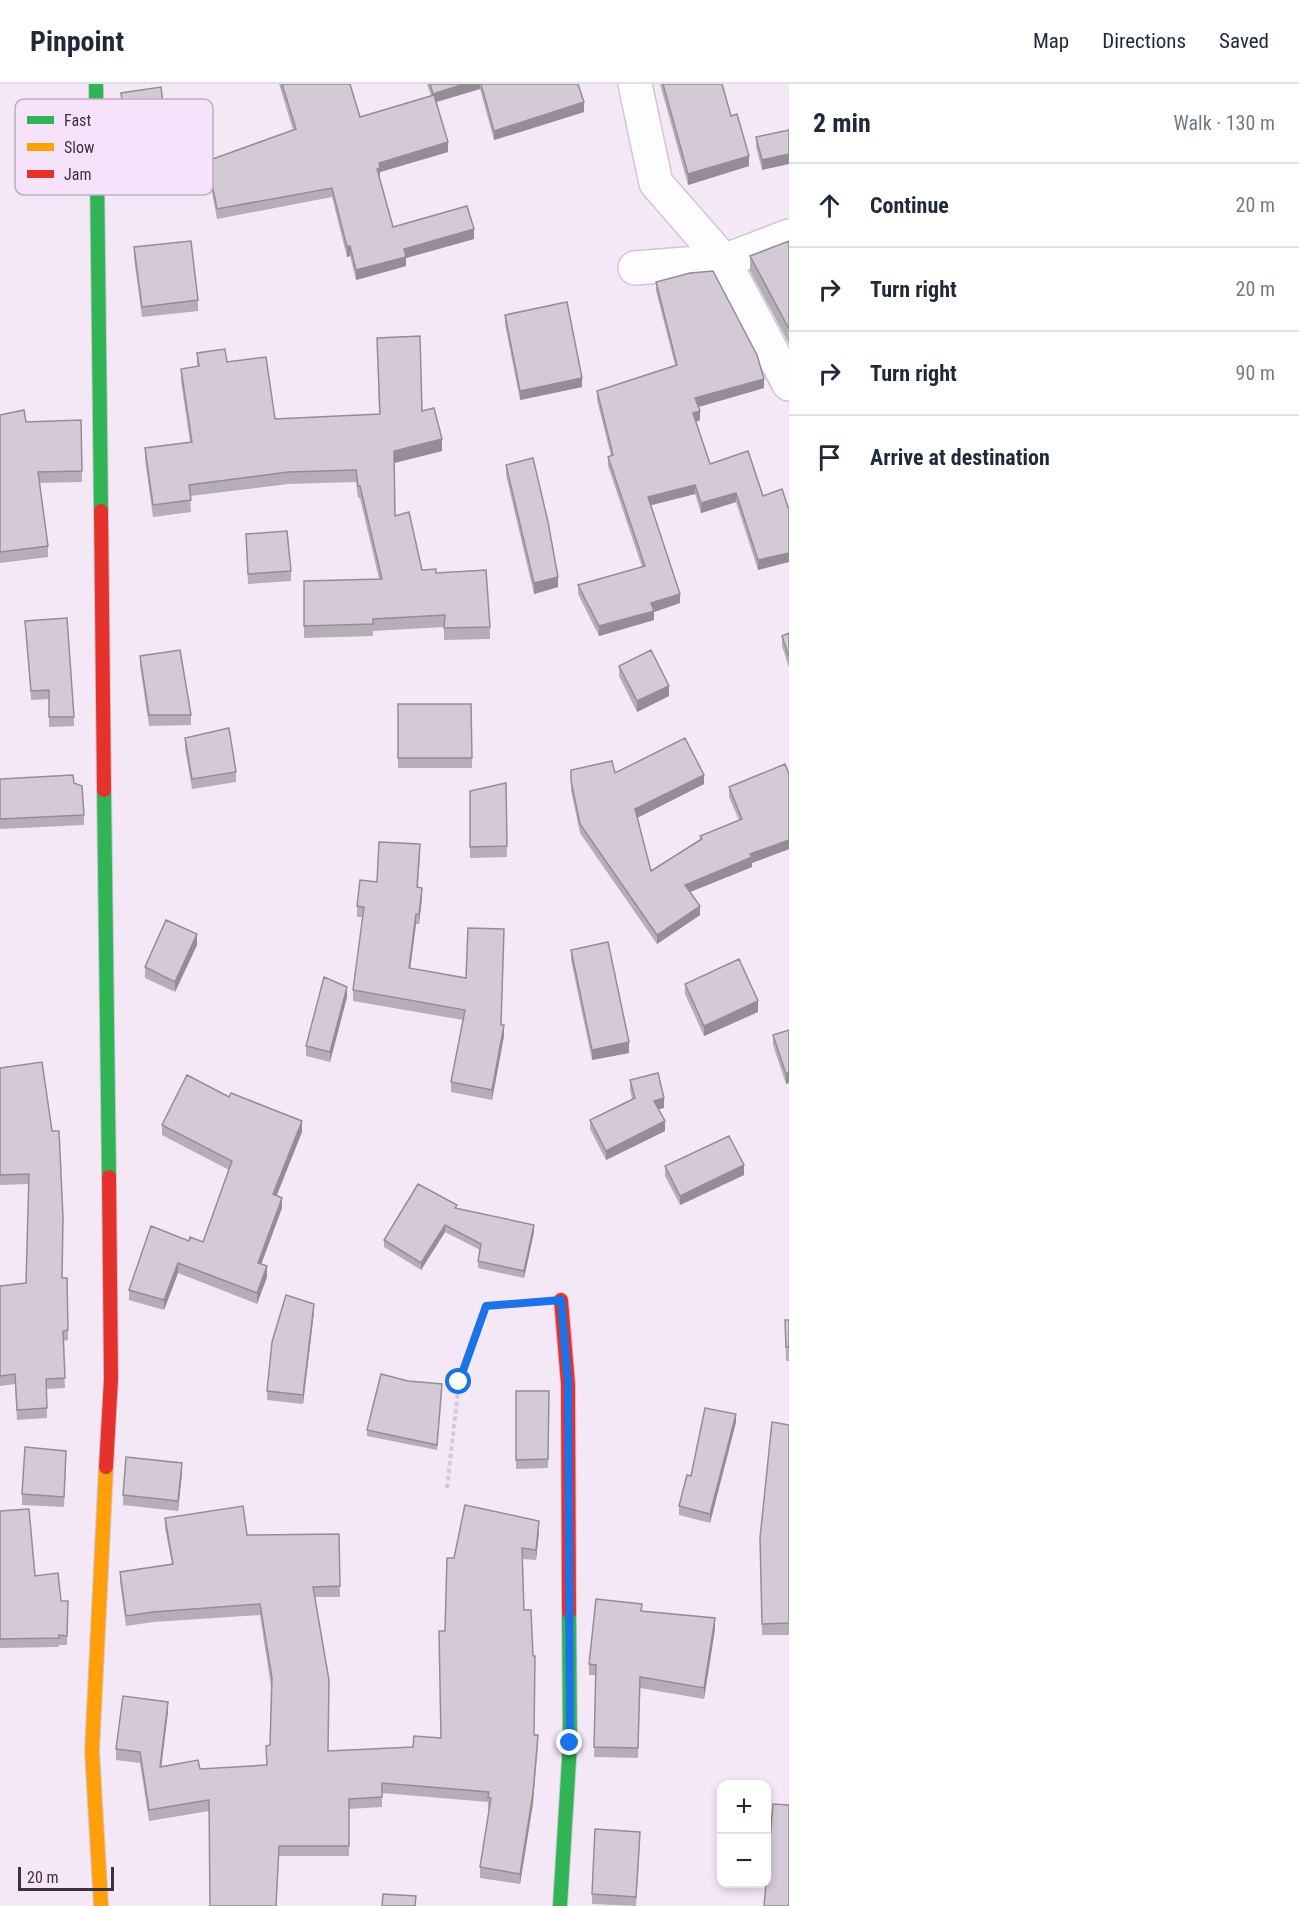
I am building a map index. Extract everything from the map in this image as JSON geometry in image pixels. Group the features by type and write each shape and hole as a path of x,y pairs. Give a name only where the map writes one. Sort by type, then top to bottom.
{"street":[{"path":"96,84 96,99"},
{"path":"635,84 656,183 724,261 789,384"},
{"path":"97,195 111,1379 92,1750 101,1906"},
{"path":"635,268 724,261 789,236"},
{"path":"561,1300 568,1384 570,1743 561,1906"}],"path":[{"path":"447,1488 459,1382 486,1306 561,1300"}],"building":[{"path":"282,84 350,84 360,117 434,95 448,142 379,163 380,168 377,169 393,227 467,206 474,229 404,249 406,257 356,270 350,246 347,247 332,188 217,209 213,188 213,159 296,129"},
{"path":"430,84 464,84 433,94"},
{"path":"481,84 578,84 584,102 494,131"},
{"path":"663,84 722,84 731,116 737,114 749,156 688,174"},
{"path":"161,87 162,99 122,99 121,93"},
{"path":"789,130 789,154 762,160 756,137"},
{"path":"191,241 198,300 142,307 134,247"},
{"path":"789,241 789,329 750,256"},
{"path":"713,271 757,355 764,379 695,398 700,411 693,413 710,464 748,451 763,496 782,489 789,510 789,553 758,560 736,493 701,503 695,485 648,497 680,594 651,603 654,611 599,626 578,585 645,566 608,457 613,455 597,391 677,365 656,282 690,273"},
{"path":"567,302 582,378 520,391 505,315"},
{"path":"420,336 422,411 434,408 442,439 394,451 395,516 409,512 422,570 436,569 436,573 486,570 490,627 444,628 445,615 373,619 373,624 304,626 304,581 382,579 356,470 288,472 189,485 191,500 153,505 145,448 192,442 181,369 199,366 197,353 225,349 227,362 266,357 275,419 380,414 377,338"},
{"path":"24,410 26,422 81,420 82,471 38,472 48,546 0,552 0,415"},
{"path":"533,458 558,577 534,583 506,465"},
{"path":"287,531 291,571 248,574 246,534"},
{"path":"67,618 74,717 49,717 49,690 31,691 25,621"},
{"path":"789,633 789,657 782,636"},
{"path":"180,650 191,715 149,715 140,656"},
{"path":"651,650 669,686 637,701 619,666"},
{"path":"398,704 471,704 472,758 398,758"},
{"path":"229,728 236,772 192,779 185,738"},
{"path":"685,738 704,775 635,809 651,871 702,839 700,836 742,819 729,787 785,764 789,774 789,840 750,854 752,857 685,885 700,906 657,935 580,824 571,781 571,770 612,761 615,773"},
{"path":"73,775 74,783 82,786 84,815 0,819 0,779"},
{"path":"506,783 507,846 470,847 470,791"},
{"path":"379,842 420,844 417,887 422,888 409,968 466,978 468,928 504,929 501,1025 504,1025 492,1090 451,1082 465,1010 353,990 364,907 357,906 360,880 377,882"},
{"path":"166,920 197,934 175,982 145,967"},
{"path":"608,942 629,1042 592,1050 571,950"},
{"path":"739,959 758,1001 704,1026 685,984"},
{"path":"324,977 347,987 330,1052 306,1046"},
{"path":"789,1030 789,1072 786,1074 773,1035"},
{"path":"42,1062 52,1131 59,1131 63,1217 62,1278 67,1278 68,1330 63,1331 65,1378 46,1379 47,1408 17,1410 15,1374 0,1376 0,1286 26,1283 29,1174 0,1175 0,1068"},
{"path":"658,1073 664,1098 654,1101 665,1121 606,1151 590,1120 635,1098 630,1080"},
{"path":"187,1075 229,1097 231,1093 302,1121 273,1194 282,1198 258,1263 267,1266 257,1293 178,1263 164,1300 129,1290 151,1226 189,1241 190,1237 203,1242 232,1161 162,1125"},
{"path":"729,1136 744,1165 680,1196 665,1166"},
{"path":"418,1184 457,1205 455,1208 534,1225 524,1271 478,1261 481,1244 445,1225 421,1263 384,1240"},
{"path":"286,1295 314,1304 303,1395 267,1391 272,1342"},
{"path":"785,1320 789,1320 789,1347 786,1347"},
{"path":"381,1374 408,1381 442,1384 437,1445 367,1430"},
{"path":"516,1391 549,1391 548,1459 516,1460"},
{"path":"705,1408 736,1414 710,1514 679,1506 687,1475 691,1476"},
{"path":"772,1422 789,1425 789,1623 762,1624 760,1538"},
{"path":"25,1447 66,1451 64,1497 22,1494"},
{"path":"126,1457 182,1463 178,1501 123,1495"},
{"path":"465,1505 539,1521 536,1550 522,1548 524,1610 531,1610 533,1656 535,1656 534,1735 538,1735 533,1793 520,1874 480,1867 491,1798 488,1798 489,1792 382,1783 382,1797 349,1799 349,1846 279,1846 276,1906 210,1906 209,1800 149,1810 140,1752 116,1749 123,1696 168,1702 160,1767 198,1760 200,1769 267,1765 266,1746 270,1745 272,1678 260,1604 126,1616 120,1572 173,1564 165,1518 243,1506 247,1535 339,1534 340,1586 313,1587 329,1680 328,1751 413,1747 414,1736 441,1738 439,1631 445,1631 447,1558 454,1558"},
{"path":"29,1509 35,1576 58,1573 61,1601 68,1601 67,1636 0,1639 0,1511"},
{"path":"596,1599 642,1604 641,1611 715,1618 704,1688 640,1677 638,1748 594,1747 596,1665 589,1664"},
{"path":"773,1804 789,1805 789,1906 764,1906 766,1888 771,1888"},
{"path":"595,1829 640,1832 636,1897 592,1894"},
{"path":"383,1894 416,1896 415,1906 382,1906"}],"traffic: fast":[{"path":"96,84 96,99"},
{"path":"97,195 101,511"},
{"path":"104,790 109,1177"},
{"path":"560,1906 570,1743 569,1612"}],"traffic: slow":[{"path":"101,1906 92,1751 106,1467"}],"traffic: jam":[{"path":"101,511 104,790"},
{"path":"106,1467 111,1379 109,1177"},
{"path":"561,1300 568,1384 569,1612"}],"route":[{"path":"459,1382 486,1306 561,1300 568,1384 570,1743"}]}
